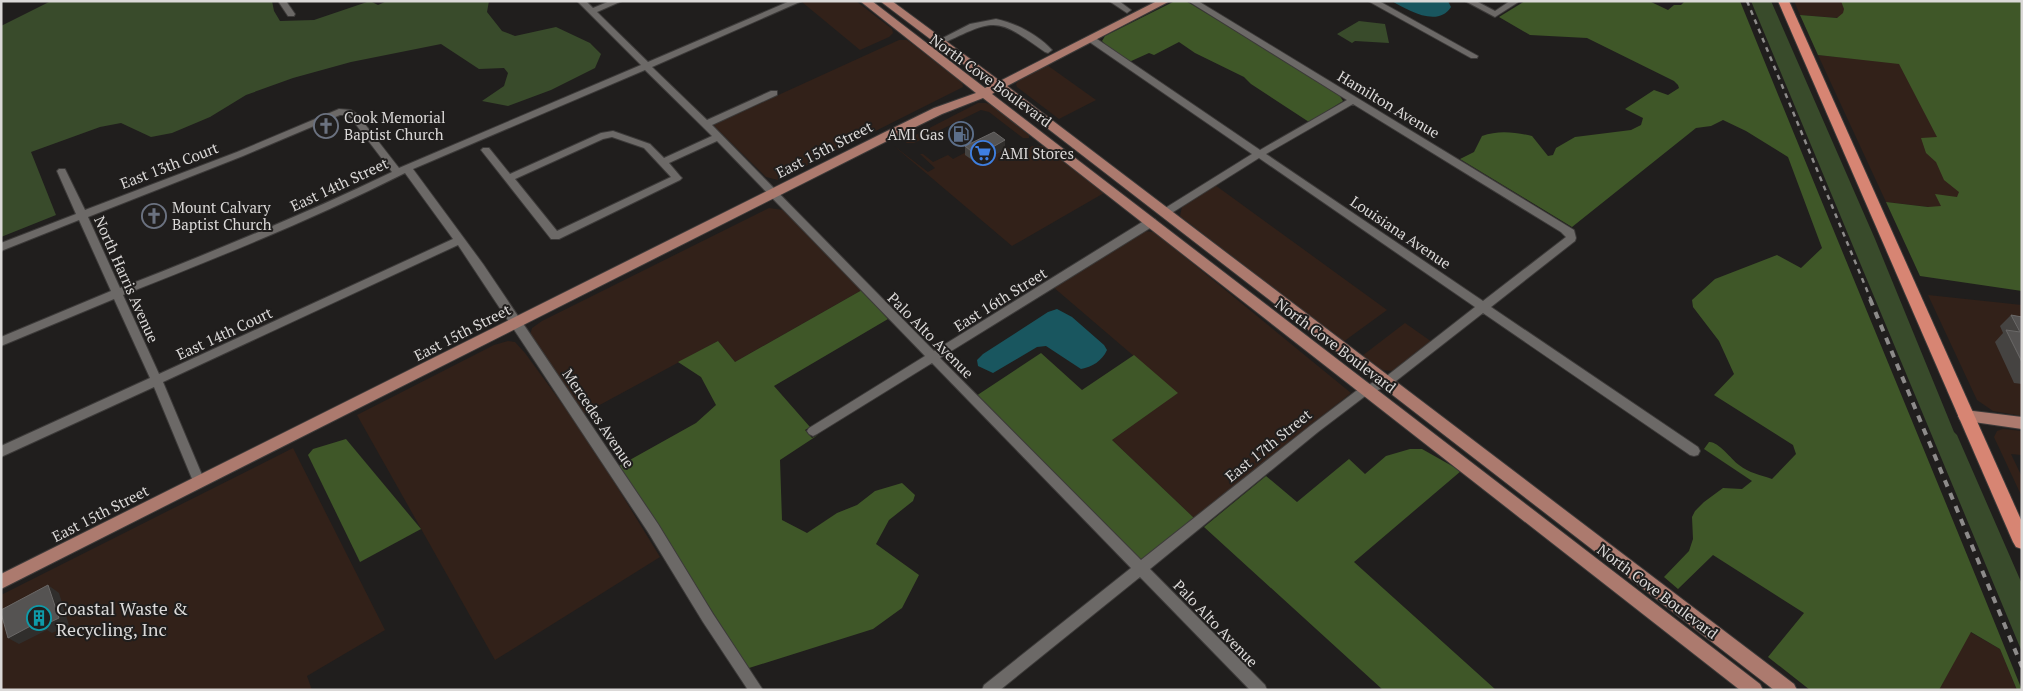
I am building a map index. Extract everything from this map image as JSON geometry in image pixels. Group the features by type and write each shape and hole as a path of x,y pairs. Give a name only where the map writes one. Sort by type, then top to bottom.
{"highway":[{"path":"1783,1 2022,542"},
{"path":"1987,464 1997,487"}],"main road":[{"name":"North Cove Boulevard","path":"865,1 1754,690"},
{"name":"East 15th Street","path":"1131,13 1145,1"},
{"name":"East 15th Street","path":"1,582 1131,13 1165,1"},
{"name":"North Cove Boulevard","path":"885,2 996,82 1788,690"},
{"name":"East 15th Street","path":"996,82 1048,50 1086,36"},
{"path":"1965,416 2022,423"}],"street":[{"path":"282,1 291,14"},
{"name":"Palo Alto Avenue","path":"581,1 718,136 932,359 1142,568 1260,690"},
{"path":"592,12 618,1"},
{"name":"East 14th Street","path":"1,342 117,293 217,254 349,197 402,171 798,1"},
{"path":"1113,1 1131,13"},
{"name":"Hamilton Avenue","path":"1192,1 1571,234"},
{"path":"1372,1 1474,56"},
{"path":"1469,1 1495,14 1516,1"},
{"path":"939,42 977,24 998,20 1013,25 1048,50"},
{"name":"Louisiana Avenue","path":"1086,36 1694,451"},
{"path":"705,124 774,93"},
{"path":"1166,212 1259,154 1353,100"},
{"name":"Mercedes Avenue","path":"348,112 354,116 460,240 653,528 708,618 756,690"},
{"name":"East 13th Court","path":"1,247 240,154 330,116 348,112"},
{"path":"486,150 555,236 677,178 647,146 611,134 601,136 509,178"},
{"path":"663,162 718,136"},
{"name":"North Harris Avenue","path":"62,171 157,381 199,482"},
{"name":"East 16th Street","path":"813,431 932,359 1150,222"},
{"name":"East 17th Street","path":"989,690 1314,429 1360,394 1386,383 1570,239 1571,234"},
{"name":"East 14th Court","path":"1,452 460,240"}],"shaded area":[{"path":"856,1 892,29 893,33 889,37 860,50 802,2"},
{"path":"1794,1 1860,1 1839,18 1800,15"},
{"path":"899,40 907,40 962,82 963,87 778,180 766,177 713,125"},
{"path":"1818,55 1907,64 1989,214 1886,202"},
{"path":"1047,65 1096,100 1059,119 1017,87 1016,84 1019,80"},
{"path":"978,103 992,105 1029,135 1029,138 1023,138 989,112 981,110 914,143 906,143 908,139"},
{"path":"990,133 999,134 995,138 1015,154 1022,150 1024,152 1032,146 1044,146 1104,193 1012,246 894,146 928,172 935,168 920,154 923,154 933,162 948,155 953,159 993,138"},
{"path":"1215,185 1387,310 1343,342 1180,216 1182,207"},
{"path":"769,208 783,210 862,290 735,362 718,341 583,414 530,335 532,328 542,321"},
{"path":"1144,231 1153,232 1158,235 1351,393 1194,518 1112,440 1177,393 1052,286"},
{"path":"1928,295 2022,305 2022,416 1993,411 1977,400"},
{"path":"1405,323 1432,342 1392,371 1380,370 1362,356"},
{"path":"508,341 515,342 525,353 574,420 660,557 495,660 357,415 494,345"},
{"path":"2003,429 2022,431 2021,455 2011,454 2022,477 2022,497 1994,437 1997,431"},
{"path":"293,448 385,630 307,676 312,690 1,690 1,595"},
{"path":"1970,632 2000,649 2017,690 1939,690"}],"green space":[{"path":"51,1 272,1 274,11 280,21 314,20 370,1 378,5 387,1 489,1 487,12 502,31 515,36 556,27 590,43 601,54 595,68 551,90 508,106 482,101 504,86 508,73 504,68 479,69 441,44 351,62 293,78 246,95 210,117 172,133 151,137 121,123 100,127 31,152 56,215 1,237 1,26"},
{"path":"1186,1 1338,93 1343,101 1309,122 1251,84 1244,77 1195,53 1179,42 1154,55 1149,53 1129,62 1102,41 1105,36 1173,2"},
{"path":"1525,1 1649,1 1668,10 1674,5 1681,5 1685,1 1740,1 2022,690 2017,690 2000,649 1971,632 1939,690 1810,690 1768,657 1804,613 1713,555 1678,589 1664,577 1689,551 1693,539 1692,517 1695,511 1723,488 1742,489 1752,481 1704,449 1709,442 1713,442 1720,447 1743,468 1772,479 1796,454 1793,445 1714,395 1734,374 1719,341 1693,307 1692,300 1715,279 1777,255 1801,268 1822,248 1788,157 1746,131 1723,120 1711,126 1696,128 1572,227 1460,159 1474,152 1482,136 1494,133 1532,136 1548,156 1553,155 1556,148 1575,137 1631,130 1641,125 1643,118 1625,109 1654,90 1668,95 1679,88 1674,81 1587,38 1530,35 1499,17"},
{"path":"1751,1 1771,1 1875,239 1954,432 1957,435 2022,584 2022,652"},
{"path":"1841,1 2022,1 2022,291 1920,276 1886,202 1928,207 1941,206 1935,194 1957,197 1959,192 1944,180 1936,162 1926,153 1921,138 1937,137 1899,64 1818,55 1800,15 1837,18 1843,13 1844,9"},
{"path":"1359,21 1385,24 1389,43 1355,41 1352,43 1337,34"},
{"path":"862,290 888,319 774,386 810,427 805,430 812,438 818,435 780,460 782,520 807,533 837,513 857,505 875,491 902,483 915,495 913,501 889,520 876,544 919,575 902,608 873,629 749,668 619,466 696,423 716,405 701,377 678,362 718,341 735,362"},
{"path":"1041,353 1082,390 1134,355 1178,393 1112,440 1194,518 1141,560 976,396"},
{"path":"346,439 421,529 360,562 308,455 313,449"},
{"path":"1410,449 1422,449 1461,471 1354,562 1496,690 1383,690 1204,527 1266,476 1297,502 1349,459 1365,474 1386,456"}],"water":[{"path":"1392,1 1448,1 1451,7 1445,13 1431,17 1406,9"},
{"path":"1057,309 1072,317 1104,345 1107,350 1096,363 1081,369 1046,346 1037,347 993,373 978,366 977,360 983,354 1048,312"}],"building":[{"path":"994,132 1005,140 977,156 965,146"},
{"path":"2011,315 2022,317 2022,362 2006,330 2020,332"},
{"path":"48,585 59,618 42,626 40,621 8,638 1,610"}],"railway":[{"path":"1747,1 1871,300"},
{"path":"1870,299 2022,667"}],"place":[{"name":"Cook Memorial Baptist Church","path":"326,126"},
{"name":"AMI Gas","path":"961,134"},
{"name":"AMI Stores","path":"983,153"},
{"name":"Mount Calvary Baptist Church","path":"154,216"},
{"name":"Coastal Waste & Recycling, Inc","path":"39,618"}]}
